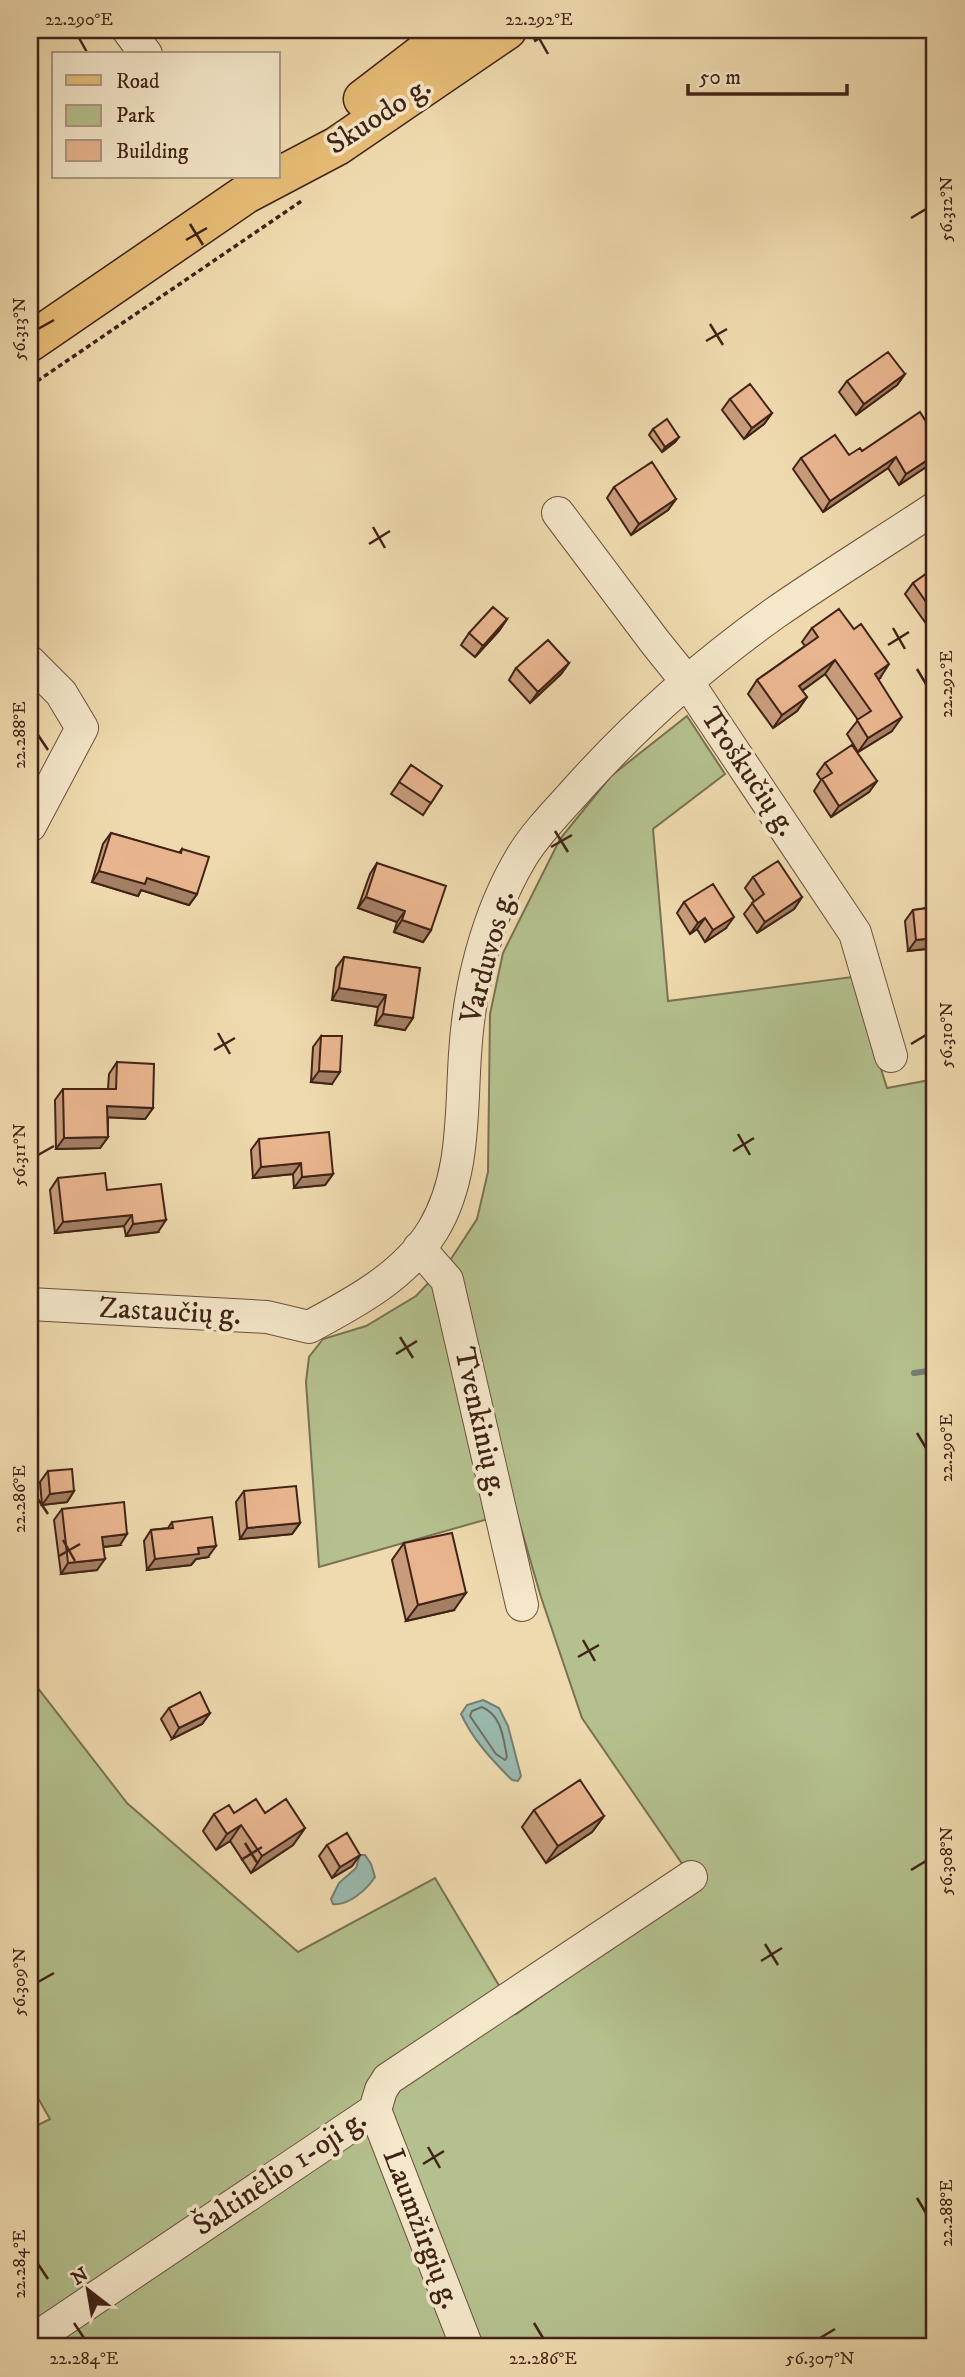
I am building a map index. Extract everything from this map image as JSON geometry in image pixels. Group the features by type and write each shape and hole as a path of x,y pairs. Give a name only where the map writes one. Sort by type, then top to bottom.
{"main road":[{"name":"Skuodo g.","path":"280,165 325,127 453,30"},
{"name":"Skuodo g.","path":"280,170 337,146 518,38"},
{"name":"Skuodo g.","path":"30,342 249,183"}],"street":[{"path":"128,30 144,52"},
{"name":"Varduvos g.","path":"309,1327 346,1307 405,1264 432,1231 446,1204 460,1144 469,1015 480,964 503,890 524,853 596,769 688,682 773,614 935,508"},
{"name":"Troškučių g.","path":"558,513 654,642 688,682 855,933 891,1056"},
{"path":"30,662 61,693 82,728 30,826"},
{"name":"Tvenkinių g.","path":"419,1248 447,1280 522,1605"},
{"name":"Zastaučių g.","path":"30,1304 267,1317 309,1327"},
{"name":"Šaltinėlio 1-oji g.","path":"30,2342 375,2110 381,2090 388,2079 691,1877"},
{"name":"Laumžirgių g.","path":"375,2110 467,2347"}],"path":[{"path":"518,38 551,30"},
{"path":"30,386 313,192"}],"green space":[{"path":"687,716 725,774 653,829 668,1001 852,977 887,1088 935,1079 935,2347 30,2347 30,2129 50,2119 30,2084 30,1678 127,1803 298,1952 435,1878 516,2014 698,1887 582,1718 541,1597 516,1511 319,1567 306,1382 309,1357 323,1339 366,1326 416,1296 451,1259 477,1219 488,1172 490,1014 503,953 560,839 611,776"}],"water":[{"path":"483,1700 499,1708 508,1726 521,1776 518,1781 512,1780 490,1757 461,1714 467,1705"},
{"path":"360,1855 365,1855 375,1877 351,1899 333,1904 331,1899 339,1883 356,1868"}],"building":[{"path":"30,75 37,86 30,91"},
{"path":"888,352 905,374 864,404 847,381"},
{"path":"750,384 772,413 752,428 730,399"},
{"path":"920,412 935,436 935,455 906,474 896,457 830,501 801,458 835,435 849,455 860,448 862,451"},
{"path":"667,419 679,437 665,447 653,429"},
{"path":"652,462 676,499 639,524 614,487"},
{"path":"930,571 935,578 935,615 913,583"},
{"path":"493,607 507,619 483,646 469,633"},
{"path":"839,609 854,629 861,624 889,664 875,674 902,717 868,738 857,720 871,711 835,660 799,686 807,697 782,715 757,680 818,637 812,628"},
{"path":"548,640 569,663 538,692 516,668"},
{"path":"852,745 877,781 839,806 822,779 832,773 825,763"},
{"path":"411,765 442,786 431,803 399,782"},
{"path":"111,833 181,853 182,849 209,857 197,894 147,878 145,884 99,871"},
{"path":"778,861 802,897 765,922 752,903 764,894 753,877"},
{"path":"377,863 446,886 431,930 402,920 405,911 366,897"},
{"path":"713,884 734,917 713,930 705,918 698,923 684,902"},
{"path":"935,907 935,938 916,940 913,910"},
{"path":"344,957 420,968 413,1018 383,1014 386,995 339,988"},
{"path":"321,1036 342,1036 340,1072 319,1071"},
{"path":"117,1062 154,1064 153,1108 107,1106 108,1137 64,1138 63,1089 116,1089"},
{"path":"329,1132 333,1174 302,1177 301,1163 261,1167 259,1139"},
{"path":"105,1173 107,1190 161,1184 166,1220 133,1224 132,1215 63,1222 58,1178"},
{"path":"72,1469 74,1491 50,1494 48,1471"},
{"path":"296,1486 300,1523 247,1528 244,1491"},
{"path":"124,1502 127,1534 102,1537 105,1559 68,1563 62,1509"},
{"path":"212,1517 216,1546 198,1548 199,1554 155,1559 151,1530 173,1528 172,1522"},
{"path":"452,1533 466,1593 418,1605 404,1543"},
{"path":"200,1692 210,1713 179,1728 169,1708"},
{"path":"580,1780 604,1816 558,1846 534,1810"},
{"path":"256,1799 265,1813 286,1799 305,1828 262,1856 241,1825 227,1834 214,1814 229,1805 234,1813"},
{"path":"347,1833 360,1855 340,1867 327,1845"}],"waterway":[{"path":"914,1373 935,1370"}]}
